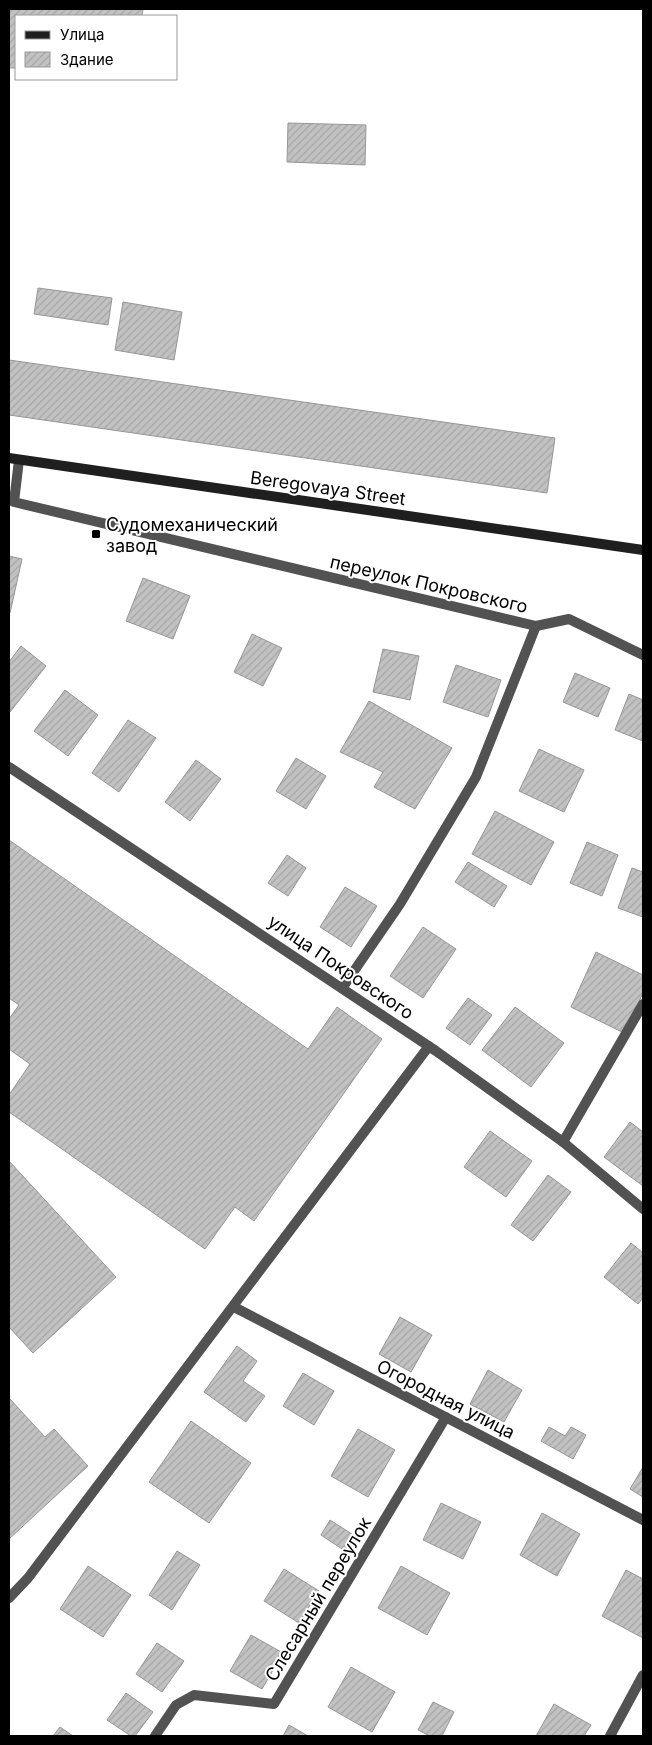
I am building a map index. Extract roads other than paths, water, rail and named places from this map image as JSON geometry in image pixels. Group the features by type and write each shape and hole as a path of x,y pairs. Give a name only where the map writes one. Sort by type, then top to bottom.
{"main road":[{"name":"Beregovaya Street","path":"14,459 643,550"}],"street":[{"name":"переулок Покровского","path":"14,459 14,502 536,626 476,777 400,904 343,987"},
{"path":"536,626 569,619 643,654"},
{"name":"улица Покровского","path":"9,767 343,987 429,1046 563,1142 643,1209"},
{"path":"563,1142 643,1004"},
{"path":"9,1598 28,1578 429,1046"},
{"name":"Огородная улица","path":"234,1307 643,1520"},
{"name":"Слесарный переулок","path":"154,1736 176,1705 194,1695 274,1704 446,1417"},
{"path":"610,1736 643,1675"}],"place":[{"name":"Судомеханический завод","path":"96,534"}]}
